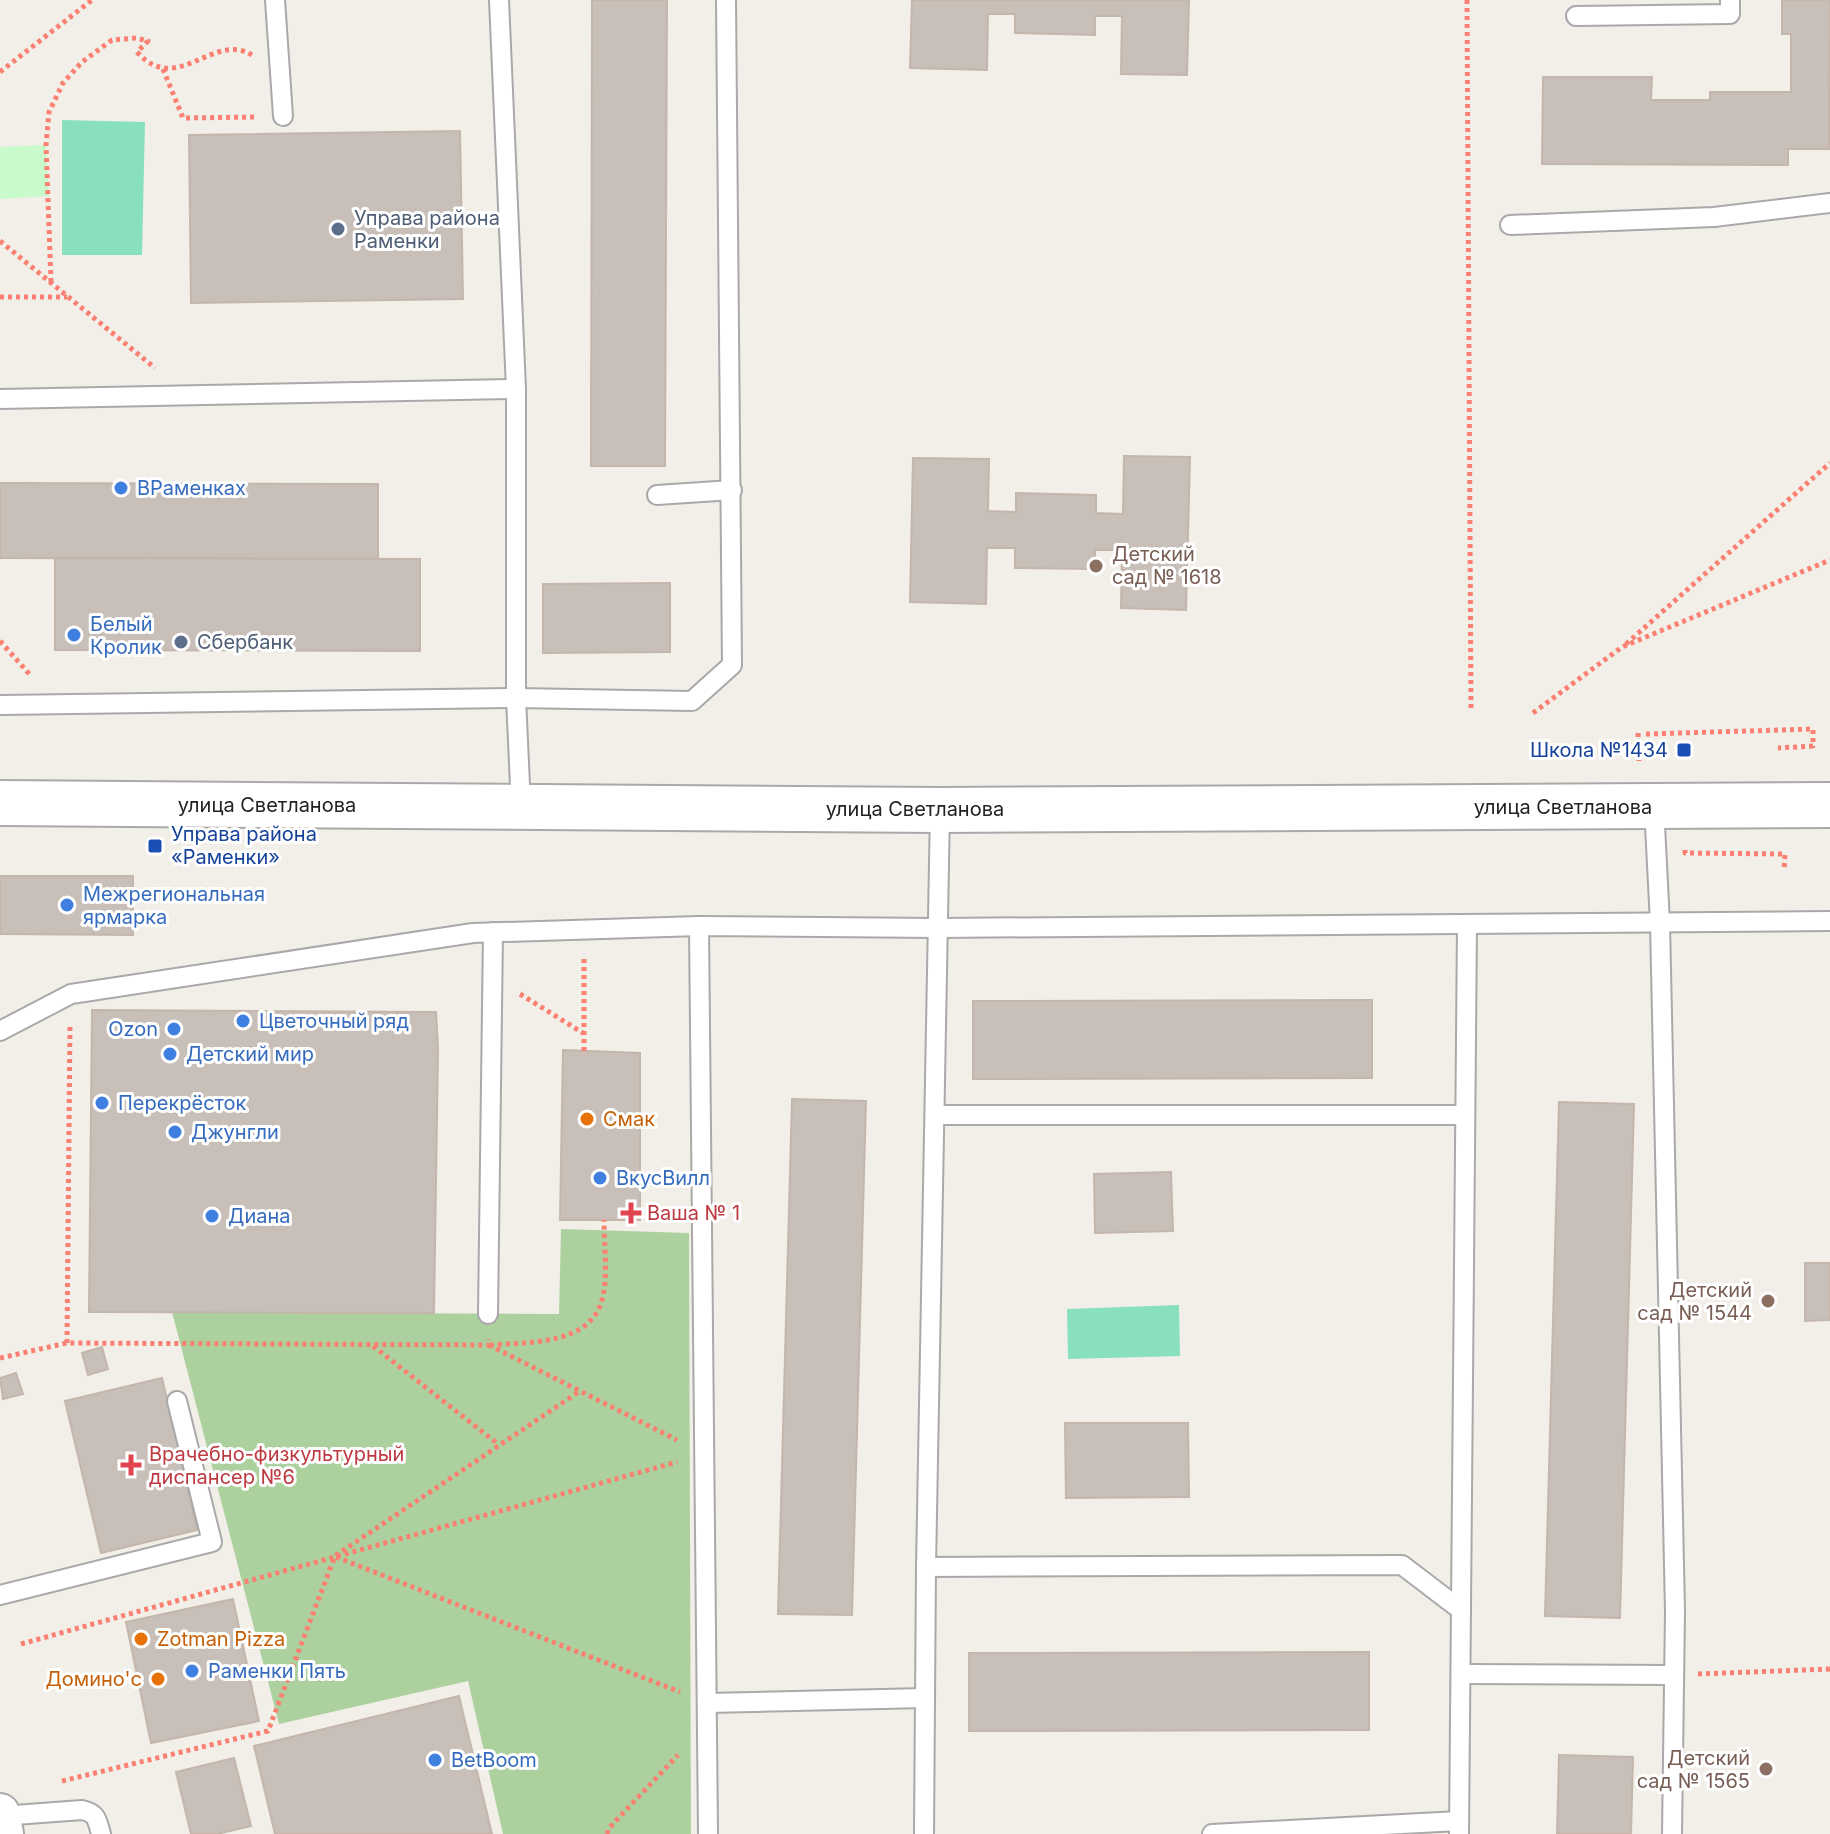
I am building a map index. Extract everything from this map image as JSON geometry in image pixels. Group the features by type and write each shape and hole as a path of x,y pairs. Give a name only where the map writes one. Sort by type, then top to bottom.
{"street":[{"name":"улица Светланова","path":"0,803 940,810 1830,805"},
{"path":"0,1814 4,1834"}],"lane":[{"path":"275,0 283,116"},
{"path":"499,0 516,389 516,698 521,807"},
{"path":"0,705 516,698 692,701 732,665 726,0"},
{"path":"1576,16 1730,14 1730,0"},
{"path":"1510,225 1714,217 1830,203"},
{"path":"0,399 516,389"},
{"path":"657,495 732,490"},
{"path":"1654,806 1660,923 1675,1596 1672,1834"},
{"path":"924,1834 940,810"},
{"path":"0,1031 71,994 493,932 699,926 938,928 1830,921"},
{"path":"1212,1834 1459,1828 1467,924"},
{"path":"699,926 708,1834"},
{"path":"488,1314 493,932"},
{"path":"935,1115 1465,1115"},
{"path":"0,1595 212,1542 177,1401"},
{"path":"926,1567 1402,1565 1461,1610"},
{"path":"1461,1674 1673,1675"},
{"path":"708,1703 925,1698"},
{"path":"0,1814 82,1810 92,1812 97,1818 101,1834"}],"path":[{"path":"0,72 92,0"},
{"path":"1467,0 1471,710"},
{"path":"51,282 46,145 49,112 63,83 82,62 112,40 136,38 148,41 137,52 147,63 163,69 191,65 220,51 231,50 243,49 259,59 279,59"},
{"path":"163,69 183,118 283,116"},
{"path":"0,241 187,394"},
{"path":"0,297 68,297"},
{"path":"1533,713 1622,647 1830,463"},
{"path":"1622,647 1830,560"},
{"path":"1646,734 1813,729 1813,746 1778,748"},
{"path":"1638,733 1639,761"},
{"path":"1784,870 1785,854"},
{"path":"584,1051 585,929"},
{"path":"493,978 584,1033"},
{"path":"67,1343 71,994"},
{"path":"0,1358 67,1343 489,1345 552,1340 573,1333 586,1323 603,1298 604,1220"},
{"path":"488,1314 489,1345"},
{"path":"371,1344 498,1444"},
{"path":"489,1345 705,1454"},
{"path":"52,1783 268,1731 335,1556 580,1391"},
{"path":"21,1644 705,1454"},
{"path":"335,1556 708,1703"},
{"path":"1673,1675 1830,1669"},
{"path":"607,1834 609,1828 708,1724"}],"green space":[{"path":"62,120 145,122 142,255 62,255"},
{"path":"46,145 49,196 0,199 0,147"},
{"path":"561,1229 689,1233 691,1834 503,1834 468,1681 279,1724 172,1312 559,1314"},
{"path":"1179,1305 1180,1356 1068,1359 1067,1309"}],"building":[{"path":"592,0 667,0 665,466 591,466"},
{"path":"912,0 1189,0 1187,75 1121,74 1122,16 1095,16 1095,35 1015,33 1015,14 988,14 987,70 910,68"},
{"path":"1782,0 1830,0 1829,149 1788,149 1788,165 1542,164 1543,77 1652,77 1651,100 1710,100 1710,92 1791,92 1791,34 1782,34"},
{"path":"460,131 463,299 191,303 189,135"},
{"path":"1124,456 1190,457 1186,610 1121,608 1122,550 1095,550 1095,569 1015,568 1015,548 987,548 986,604 910,602 913,458 989,459 988,511 1016,512 1016,493 1096,495 1096,513 1123,514"},
{"path":"0,483 378,484 378,559 0,558"},
{"path":"55,558 420,559 420,651 55,650"},
{"path":"670,583 670,652 543,653 543,584"},
{"name":"Межрегиональная ярмарка","path":"0,876 133,876 133,935 0,934"},
{"path":"1372,1000 1372,1078 973,1079 973,1001"},
{"path":"92,1010 436,1012 434,1313 89,1312"},
{"path":"563,1050 640,1053 640,1220 560,1220"},
{"path":"792,1099 866,1101 852,1615 778,1614"},
{"path":"1559,1102 1634,1104 1620,1618 1545,1616"},
{"path":"1171,1172 1173,1231 1095,1233 1094,1174"},
{"path":"1805,1263 1830,1263 1830,1320 1805,1321"},
{"path":"102,1347 108,1369 88,1375 82,1353"},
{"path":"16,1373 23,1394 3,1399 0,1378"},
{"name":"Врачебно-физкультурный диспансер №6","path":"162,1378 197,1530 101,1553 65,1401"},
{"path":"1065,1423 1188,1423 1189,1497 1066,1498"},
{"name":"Раменки Пять","path":"233,1599 259,1721 151,1743 126,1622"},
{"path":"1369,1652 1369,1730 969,1731 969,1653"},
{"path":"459,1696 492,1834 275,1834 254,1746"},
{"path":"1559,1755 1633,1757 1631,1834 1557,1834"},
{"path":"234,1758 251,1826 217,1834 191,1834 176,1772"}],"place":[{"name":"Управа района Раменки","path":"338,229"},
{"name":"ВРаменках","path":"121,488"},
{"name":"Детский сад № 1618","path":"1096,566"},
{"name":"Белый Кролик","path":"74,635"},
{"name":"Сбербанк","path":"181,642"},
{"name":"Школа №1434","path":"1684,750"},
{"name":"Управа района «Раменки»","path":"155,846"},
{"name":"Межрегиональная ярмарка","path":"67,905"},
{"name":"Цветочный ряд","path":"243,1021"},
{"name":"Ozon","path":"174,1029"},
{"name":"Детский мир","path":"170,1054"},
{"name":"Перекрёсток","path":"102,1103"},
{"name":"Смак","path":"587,1119"},
{"name":"Джунгли","path":"175,1132"},
{"name":"ВкусВилл","path":"600,1178"},
{"name":"Ваша № 1","path":"631,1213"},
{"name":"Диана","path":"212,1216"},
{"name":"Детский сад № 1544","path":"1768,1301"},
{"name":"Врачебно-физкультурный диспансер №6","path":"131,1465"},
{"name":"Zotman Pizza","path":"141,1639"},
{"name":"Раменки Пять","path":"192,1671"},
{"name":"Домино'c","path":"158,1679"},
{"name":"BetBoom","path":"435,1760"},
{"name":"Детский сад № 1565","path":"1766,1769"}]}
